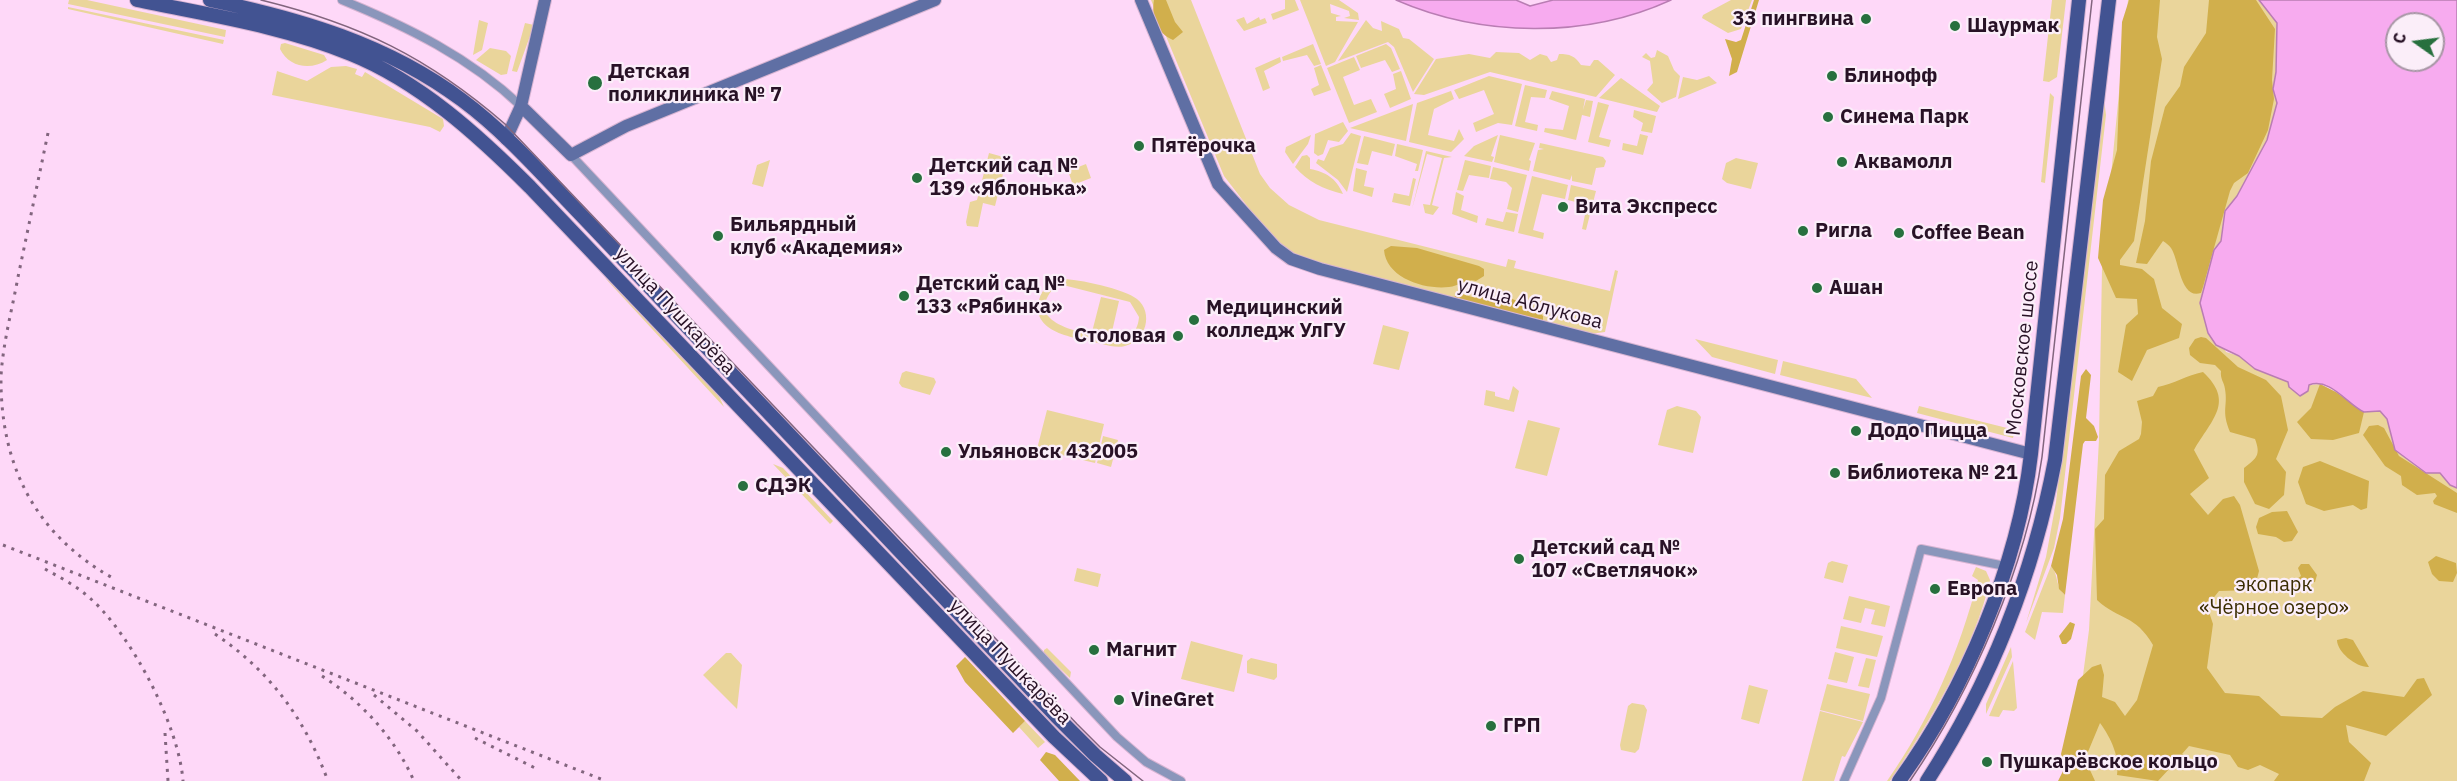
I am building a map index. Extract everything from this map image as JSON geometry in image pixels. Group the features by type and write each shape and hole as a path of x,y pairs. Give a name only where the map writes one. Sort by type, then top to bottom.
{"main road":[{"name":"улица Пушкарёва","path":"137,0 272,30 352,54 419,91 494,150 1046,728 1101,781"},
{"name":"улица Пушкарёва","path":"210,0 275,14 326,29 399,61 465,101 506,139 1056,716 1095,756 1125,781"},
{"name":"Московское шоссе","path":"1899,781 1934,729 1958,682 2005,566 2022,511 2031,454 2079,0"},
{"path":"1927,781 1969,713 2012,616 2037,539 2055,460 2109,0"},
{"path":"272,30 275,14"},
{"path":"494,150 506,139"},
{"name":"улица Аблукова","path":"2031,454 2055,460"}],"street":[{"path":"342,0 445,48 490,78 521,106 571,155 1117,737 1146,762 1181,781"},
{"path":"506,139 521,106 545,0"},
{"name":"улица Аблукова","path":"1141,0 1218,184 1252,224 1276,248 1291,259 1320,269 2031,454"},
{"path":"571,155 636,122 931,1"},
{"path":"1844,781 1881,698 1921,549 2005,566"}],"green space":[{"path":"69,0 87,0 226,30 225,37 68,4"},
{"path":"1151,0 1191,0 1260,174 1270,188 1289,205 1319,220 1506,267 1508,259 1516,261 1514,268 1610,291 1615,270 1618,271 1605,332 1590,334 1316,264 1297,256 1275,242 1224,176"},
{"path":"1285,0 1295,0 1299,10 1273,20 1271,14 1285,9"},
{"path":"1300,0 1339,0 1358,13 1359,20 1344,18 1350,16 1349,11 1330,4 1331,13 1341,16 1336,17 1336,21 1358,22 1335,62 1326,66"},
{"path":"1731,0 1752,0 1741,29 1728,33 1702,18 1703,15"},
{"path":"2052,0 2066,0 2057,77 2049,82 2043,81"},
{"name":"экопарк «Чёрное озеро»","path":"2128,0 2259,0 2277,23 2276,72 2273,89 2277,103 2267,140 2237,196 2225,211 2221,241 2214,250 2200,303 2226,352 2239,356 2255,369 2288,382 2289,387 2300,396 2309,385 2320,384 2348,400 2355,409 2364,412 2380,411 2387,419 2395,450 2426,473 2440,473 2450,485 2457,488 2457,781 2069,781 2089,630 2099,439 2102,268"},
{"path":"68,7 224,40 223,44 68,9"},
{"path":"1244,17 1247,24 1259,17 1260,20 1265,18 1267,23 1244,31 1236,20"},
{"path":"479,20 488,23 482,50 473,55"},
{"path":"1366,20 1373,28 1382,31 1381,21 1399,29 1403,38 1409,39 1434,59 1413,92 1394,47 1388,42 1338,61"},
{"path":"525,23 534,25 517,72 512,71"},
{"path":"285,43 324,55 327,60 307,66 294,63 280,49 281,44"},
{"path":"1313,44 1321,64 1314,66 1307,55 1283,61 1282,57"},
{"path":"1386,44 1391,48 1400,69 1392,72 1385,60 1361,68 1356,56"},
{"path":"490,48 506,51 511,56 507,74 501,75 476,60"},
{"path":"1657,50 1668,56 1674,70 1680,76 1676,97 1662,103 1647,90 1653,83 1650,61 1642,57 1646,53 1651,58 1655,57"},
{"path":"1496,52 1519,53 1530,60 1540,54 1547,56 1551,62 1557,60 1559,54 1566,54 1572,56 1581,65 1590,66 1594,60 1598,60 1615,75 1596,97 1490,72 1424,95 1414,94 1436,59 1469,54 1490,58"},
{"path":"1280,57 1281,62 1264,71 1270,88 1263,91 1255,68"},
{"path":"1354,57 1360,70 1343,77 1354,105 1371,99 1377,112 1349,123 1327,68"},
{"path":"1321,65 1331,90 1314,96 1311,89 1319,85 1314,68"},
{"path":"346,66 357,69 355,74 362,77 365,72 443,119 444,126 440,132 430,127 272,95 277,71 307,81 331,67"},
{"path":"1401,71 1411,99 1390,108 1384,94 1396,89 1393,74"},
{"path":"1489,76 1522,84 1512,125 1498,123 1476,132 1473,123 1494,114 1484,90 1459,99 1454,90"},
{"path":"1709,76 1717,83 1678,99 1683,77 1697,80"},
{"path":"1621,78 1660,106 1657,112 1599,98"},
{"path":"1525,85 1547,90 1545,98 1531,97 1525,122 1538,125 1537,131 1515,126"},
{"path":"1451,91 1454,99 1434,109 1428,135 1454,141 1459,129 1464,139 1451,152 1409,142 1417,103"},
{"path":"1552,91 1585,99 1583,110 1586,100 1593,101 1590,117 1582,115 1576,140 1544,132 1545,128 1563,130 1569,106 1549,99"},
{"path":"2103,91 2106,115 2060,518 2054,548 2026,623 2046,557 2056,502"},
{"path":"2050,93 2054,97 2045,183 2041,182"},
{"path":"1598,102 1609,105 1599,137 1611,140 1609,147 1588,142"},
{"path":"1413,104 1406,141 1350,128"},
{"path":"1634,110 1656,116 1652,133 1641,131 1643,123 1633,117"},
{"path":"1343,122 1348,131 1339,142 1328,140 1323,154 1318,156 1314,153 1315,134"},
{"path":"1351,133 1361,136 1347,192 1338,180 1316,163 1318,159 1324,161 1330,148 1343,144"},
{"path":"1640,134 1648,136 1643,155 1622,150 1623,143 1637,146"},
{"path":"1311,135 1308,144 1293,164 1285,152 1286,147"},
{"path":"1498,135 1491,156 1494,157 1492,162 1464,156 1474,146"},
{"path":"1500,135 1535,143 1529,160 1531,161 1529,171 1494,162"},
{"path":"1364,136 1395,144 1392,156 1372,151 1368,165 1357,163"},
{"path":"1540,143 1603,157 1606,161 1604,167 1596,168 1592,185 1572,181 1572,175 1570,180 1533,171 1538,150 1544,149 1539,148"},
{"path":"1397,144 1423,150 1418,171 1415,171 1417,164 1395,156"},
{"path":"1426,151 1452,157 1444,158 1432,205 1439,207 1433,215 1425,213 1423,204 1430,205 1442,158 1427,154 1412,209"},
{"path":"989,153 1007,158 995,206 983,203 978,227 967,226 970,202 977,200"},
{"path":"1307,155 1310,158 1310,169 1330,177 1343,194 1316,184 1295,167 1302,156"},
{"path":"1736,158 1758,163 1751,189 1727,183 1722,179 1726,163"},
{"path":"770,160 763,187 752,184 757,165"},
{"path":"1465,160 1491,166 1489,178 1469,175 1463,191 1457,190"},
{"path":"1086,164 1091,178 1073,185 1068,171"},
{"path":"1493,167 1527,175 1518,212 1507,209 1512,188 1506,182 1490,179"},
{"path":"1356,168 1367,171 1364,186 1374,188 1372,197 1353,191"},
{"path":"1532,176 1568,185 1565,199 1542,194 1533,230 1544,233 1543,239 1518,233"},
{"path":"1413,178 1416,179 1410,206 1392,202 1394,193 1409,196"},
{"path":"1571,185 1596,191 1586,230 1582,229 1587,205 1568,200"},
{"path":"1456,192 1464,196 1461,210 1478,216 1477,223 1452,214"},
{"path":"1506,212 1518,214 1514,232 1485,225 1487,218 1503,222"},
{"path":"605,278 618,288 718,394 724,407"},
{"path":"1062,279 1112,288 1137,299 1145,312 1143,333 1132,343 1117,347 1070,337 1049,328 1042,321 1038,312 1040,296 1051,284","holes":["1064,286 1130,302 1139,317 1137,326 1132,334 1121,340 1081,332 1056,323 1048,316 1045,307 1052,291"]},
{"path":"1101,297 1119,301 1111,336 1092,332"},
{"path":"1383,325 1409,332 1399,370 1373,364"},
{"path":"1695,339 1778,360 1775,374 1712,357"},
{"path":"1783,361 1856,379 1872,398 1780,375"},
{"path":"906,371 934,378 936,382 930,395 902,387 899,383 902,373"},
{"path":"1513,386 1519,391 1514,412 1484,405 1486,390 1495,392 1495,396 1509,400"},
{"path":"1677,406 1696,411 1701,417 1693,453 1658,445 1667,410"},
{"path":"1919,406 2015,430 2013,438 1917,413"},
{"path":"1047,410 1104,424 1095,463 1037,449"},
{"path":"1528,420 1560,428 1547,476 1515,468"},
{"path":"1103,436 1118,440 1111,467 1097,463"},
{"path":"773,464 783,468 833,521 830,524"},
{"path":"1832,561 1848,565 1843,583 1824,578 1828,563"},
{"path":"2051,566 2065,595 2063,613 2042,612 2035,640 2025,632"},
{"path":"1976,567 1986,571 1990,580 1974,632 1934,711 1890,781 1887,781 1917,734 1942,685 1962,633 1978,580 1972,576"},
{"path":"1077,568 1101,574 1098,587 1074,581"},
{"path":"1849,596 1890,606 1885,627 1871,624 1875,610 1865,608 1861,623 1843,619"},
{"path":"1841,626 1883,636 1877,657 1836,648"},
{"path":"1191,641 1243,655 1234,692 1181,679"},
{"path":"2011,647 2012,657 1986,714 1986,704"},
{"path":"1047,648 1071,672 1070,678 1044,653"},
{"path":"1835,652 1854,657 1847,683 1828,679"},
{"path":"726,653 731,653 742,665 737,709 703,675"},
{"path":"1251,658 1277,664 1277,677 1274,680 1247,673 1247,661"},
{"path":"1866,658 1876,660 1869,688 1858,686"},
{"path":"2013,661 2017,708 2014,711 2003,710 1999,717 1989,716"},
{"path":"1827,684 1870,694 1863,721 1820,710"},
{"path":"1749,685 1768,690 1759,724 1741,719"},
{"path":"1632,703 1644,705 1647,710 1639,749 1635,753 1621,750 1620,745 1628,706"},
{"path":"1820,711 1863,722 1845,757 1842,756 1834,781 1802,781"},
{"path":"1025,721 1045,742 1038,748 1019,727"}],"shaded area":[{"path":"1154,0 1166,0 1175,22 1183,32 1173,40 1159,29 1154,18"},
{"path":"1396,0 1516,0 1530,6 1553,0 1671,0 1638,13 1604,22 1569,27 1534,28 1498,27 1463,21"},
{"path":"1754,0 1759,0 1737,72 1729,76 1732,59 1725,39 1736,42 1741,40"},
{"path":"2129,0 2160,0 2157,37 2162,59 2134,241 2120,260 2120,265 2142,269 2154,279 2162,308 2182,324 2179,338 2147,350 2132,381 2118,372 2126,325 2138,314 2137,299 2116,298 2098,258 2103,200 2117,150 2122,22"},
{"path":"2209,0 2256,0 2275,29 2272,80 2274,99 2268,130 2248,173 2234,183 2230,191 2201,293 2194,294 2184,285 2174,253 2163,241 2147,264 2136,263 2145,221 2151,161 2165,107 2180,86 2184,67 2206,33"},
{"path":"2259,0 2457,0 2457,488 2450,485 2440,473 2426,473 2395,450 2387,419 2380,411 2364,412 2324,385 2309,385 2308,391 2300,396 2289,387 2288,382 2255,369 2239,356 2216,345 2208,333 2200,303 2214,250 2221,241 2225,211 2237,196 2267,140 2277,103 2273,89 2276,72 2277,23"},
{"path":"1391,246 1417,248 1479,266 1484,269 1484,276 1476,281 1449,287 1418,284 1399,275 1386,260 1384,250"},
{"path":"1459,293 1472,297 1507,297 1533,307 1543,316 1543,320 1453,298"},
{"path":"2206,338 2238,367 2266,380 2281,396 2288,430 2276,459 2286,472 2284,495 2269,509 2255,504 2244,482 2244,468 2257,456 2257,444 2255,439 2230,432 2225,413 2226,395 2221,371 2215,365 2200,363 2190,355 2189,348 2195,339"},
{"path":"2086,369 2091,375 2086,418 2094,426 2098,437 2096,441 2085,441 2083,444 2065,595 2059,589 2057,575 2051,566 2063,519 2081,376"},
{"path":"2203,372 2218,392 2219,402 2213,420 2194,450 2209,478 2190,494 2208,515 2223,499 2234,496 2240,505 2259,571 2254,590 2219,591 2207,606 2213,624 2207,668 2225,693 2259,696 2281,716 2322,718 2335,707 2363,691 2404,697 2417,679 2424,678 2432,695 2386,736 2346,725 2349,742 2371,763 2364,781 2274,781 2279,774 2260,765 2248,770 2238,767 2230,755 2189,746 2182,754 2191,764 2179,769 2170,768 2158,781 2117,775 2114,748 2100,723 2085,759 2095,781 2058,781 2065,767 2061,754 2078,680 2092,667 2101,664 2104,675 2102,697 2115,702 2125,716 2137,700 2153,645 2140,628 2097,600 2095,529 2104,519 2105,475 2119,451 2139,439 2142,422 2137,401 2153,396 2158,387"},
{"path":"2320,384 2336,392 2364,412 2359,433 2333,440 2311,439 2297,422 2311,408"},
{"path":"2378,425 2384,428 2399,456 2457,493 2457,513 2434,504 2433,501 2437,496 2435,493 2417,495 2402,485 2401,476 2385,466 2363,435 2369,426"},
{"path":"2320,461 2369,481 2367,508 2361,510 2353,505 2324,511 2306,504 2298,482 2303,467"},
{"path":"2287,511 2298,532 2292,541 2284,542 2276,537 2258,534 2256,527 2259,518 2272,512"},
{"path":"2436,556 2456,563 2457,573 2453,582 2439,581 2432,574 2428,562"},
{"path":"2301,564 2309,564 2317,575 2315,582 2306,584 2302,590 2295,588 2293,582 2301,576 2298,568"},
{"path":"2070,622 2075,624 2071,639 2066,644 2062,644 2059,636"},
{"path":"2346,638 2353,640 2369,667 2354,662 2340,649 2337,640"},
{"path":"965,657 1025,721 1013,733 965,682 956,666"},
{"path":"1046,752 1055,755 1080,781 1059,781 1040,760"}],"tram line":[{"path":"261,0 330,20 391,46 448,80 505,124 1077,724 1100,747 1143,781"},
{"path":"1910,781 1955,707 1994,626 2010,584 2034,499 2042,457 2092,0"}],"railway":[{"path":"48,133 6,339 1,376 2,408 15,467 42,517 61,539 84,559 111,577"},
{"path":"3,545 606,781"},
{"path":"45,569 86,594 107,615 137,658 151,683 173,735 183,781"},
{"path":"215,634 253,664 284,698 308,737 328,781"},
{"path":"322,676 350,697 376,722 397,750 414,781"},
{"path":"374,695 417,731 462,781"},
{"path":"165,733 168,781"},
{"path":"475,738 537,769"}],"place":[{"name":"33 пингвина","path":"1866,19"},
{"name":"Шаурмак","path":"1955,26"},
{"name":"Блинофф","path":"1832,76"},
{"name":"Детская поликлиника № 7","path":"595,83"},
{"name":"Синема Парк","path":"1828,117"},
{"name":"Пятёрочка","path":"1139,146"},
{"name":"Аквамолл","path":"1842,162"},
{"name":"Детский сад № 139 «Яблонька»","path":"917,178"},
{"name":"Вита Экспресс","path":"1563,207"},
{"name":"Ригла","path":"1803,231"},
{"name":"Coffee Bean","path":"1899,233"},
{"name":"Бильярдный клуб «Академия»","path":"718,236"},
{"name":"Ашан","path":"1817,288"},
{"name":"Детский сад № 133 «Рябинка»","path":"904,296"},
{"name":"Медицинский колледж УлГУ","path":"1194,320"},
{"name":"Столовая","path":"1178,336"},
{"name":"Додо Пицца","path":"1856,431"},
{"name":"Ульяновск 432005","path":"946,452"},
{"name":"Библиотека № 21","path":"1835,473"},
{"name":"СДЭК","path":"743,486"},
{"name":"Детский сад № 107 «Светлячок»","path":"1519,559"},
{"name":"Европа","path":"1935,589"},
{"name":"Магнит","path":"1094,650"},
{"name":"VineGret","path":"1119,700"},
{"name":"ГРП","path":"1491,726"},
{"name":"Пушкарёвское кольцо","path":"1987,762"}]}
